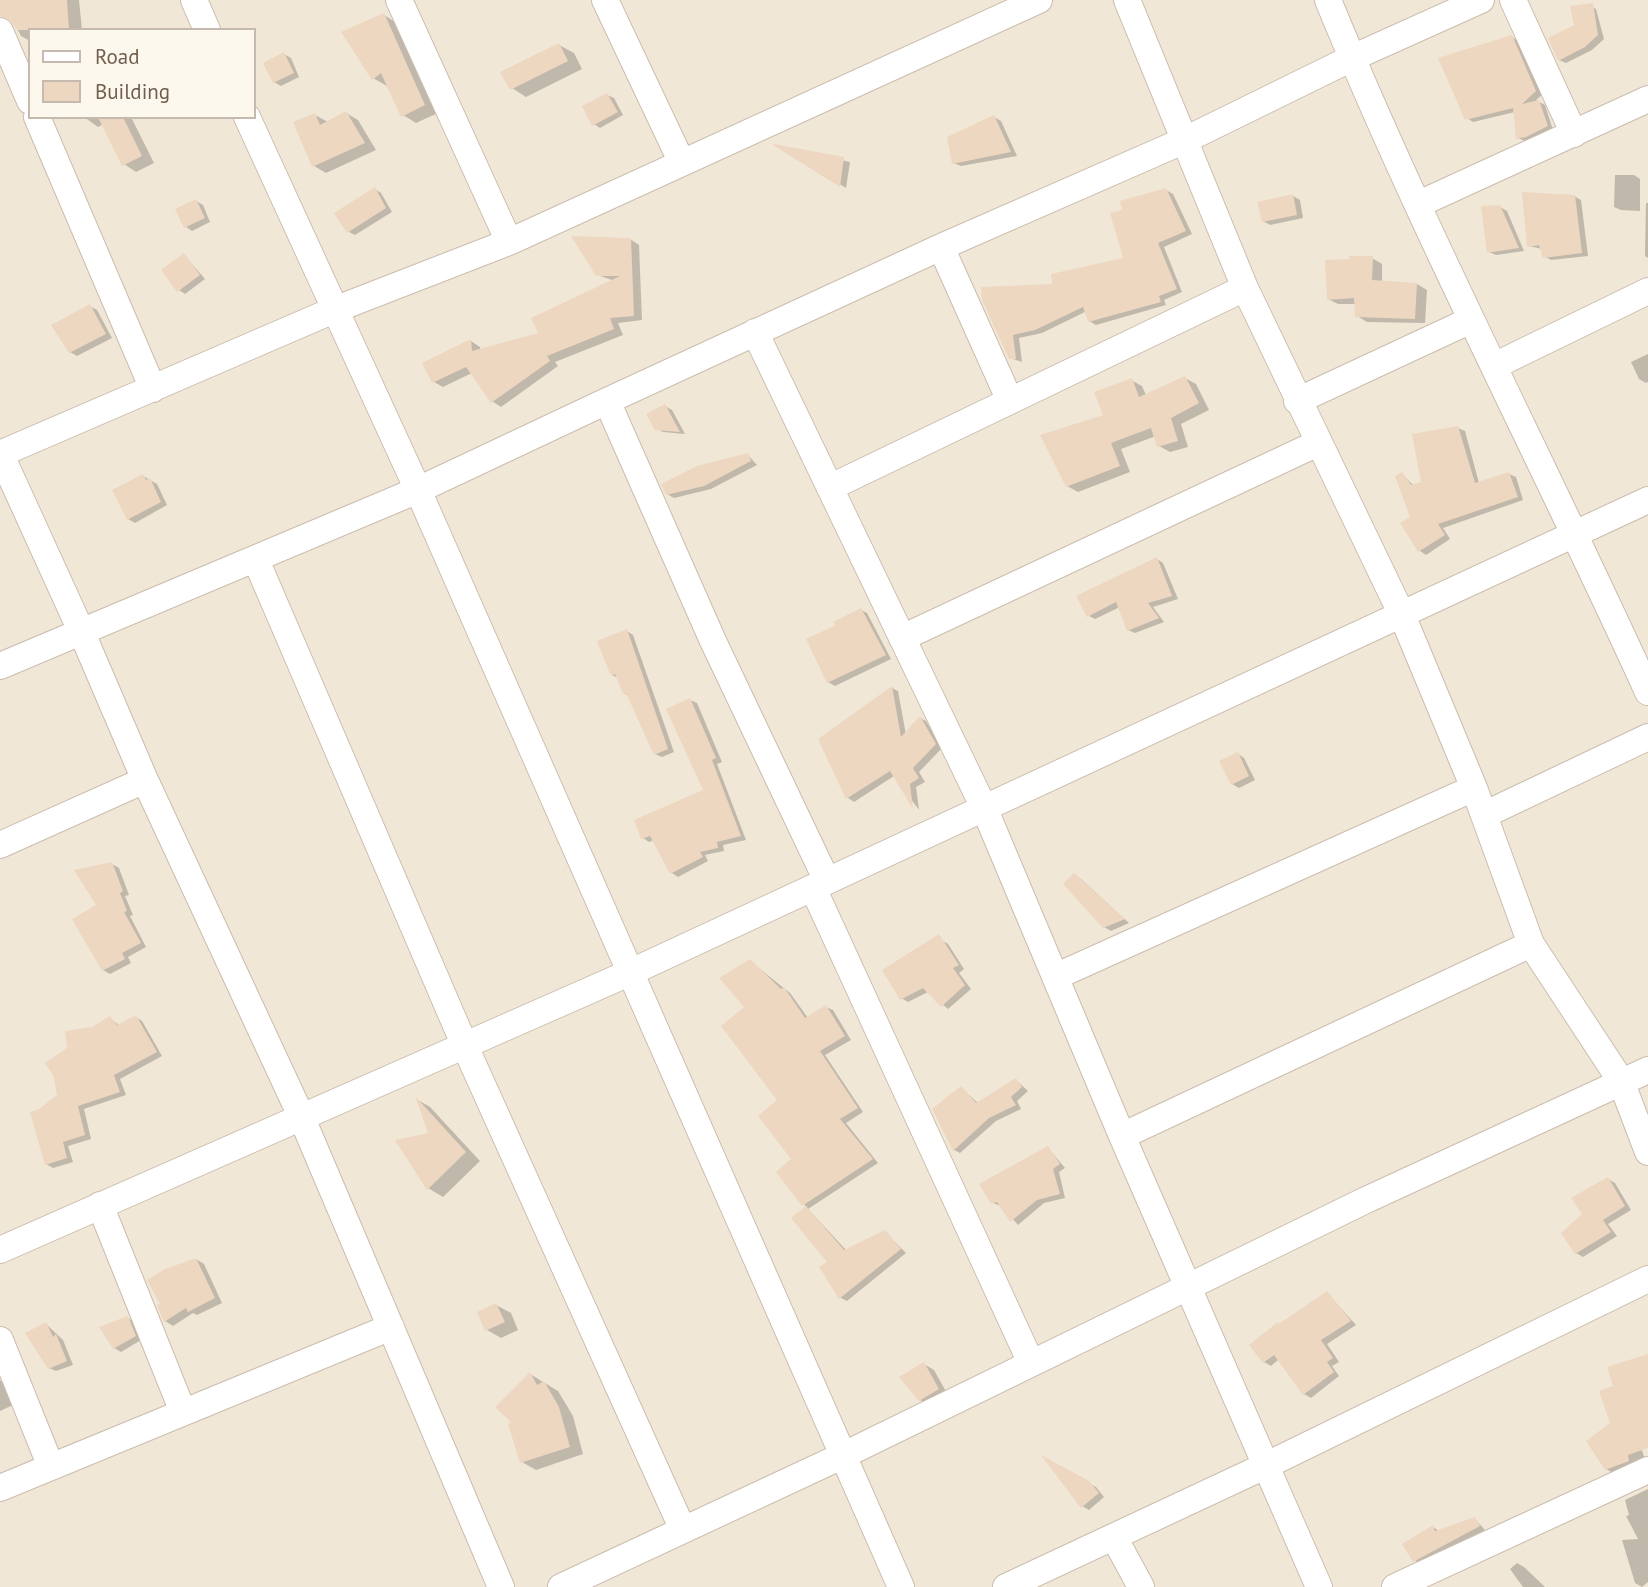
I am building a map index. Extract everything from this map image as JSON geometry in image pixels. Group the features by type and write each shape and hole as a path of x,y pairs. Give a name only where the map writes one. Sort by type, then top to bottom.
{"street":[{"path":"194,0 206,28"},
{"path":"399,0 509,242"},
{"path":"605,0 682,163"},
{"path":"501,1587 301,1116 145,780 82,633 0,454 334,310 509,242 1039,0"},
{"path":"1127,0 1245,288 1402,615 1474,788 1531,944 1621,1081 1648,1152"},
{"path":"1328,0 1472,320 1575,532 1648,692"},
{"path":"0,666 256,561 418,490 941,247 1183,141 1352,58 1481,0"},
{"path":"1513,0 1574,134"},
{"path":"0,31 28,96"},
{"path":"1419,204 1648,99"},
{"path":"38,119 153,389"},
{"path":"248,119 418,490 901,1587"},
{"path":"941,247 1010,401"},
{"path":"831,487 1245,288"},
{"path":"1494,366 1648,291"},
{"path":"1297,401 1472,320"},
{"path":"755,332 985,810 1122,1136 1319,1587"},
{"path":"607,401 1031,1363"},
{"path":"902,638 1318,443"},
{"path":"0,1250 629,973 1648,500"},
{"path":"256,561 464,1044 683,1530"},
{"path":"1484,815 1648,737"},
{"path":"0,845 145,780"},
{"path":"1057,976 1474,788"},
{"path":"1122,1136 1531,944"},
{"path":"561,1587 844,1455 1353,1206 1648,1070"},
{"path":"100,1205 183,1412"},
{"path":"1006,1587 1267,1465 1648,1279"},
{"path":"0,1488 391,1326"},
{"path":"0,1340 51,1467"},
{"path":"1395,1587 1648,1470"},
{"path":"1114,1537 1141,1587"}],"shaded area":[{"path":"0,0 1648,0 1648,1587 0,1587"}],"building":[{"path":"0,0 67,0 69,28 17,30 10,19 0,16"},
{"path":"1593,3 1598,35 1585,47 1558,61 1548,38 1574,25 1570,6"},
{"path":"384,13 425,105 401,117 381,73 372,80 341,32"},
{"path":"1512,35 1536,91 1522,104 1539,100 1548,126 1516,139 1513,108 1465,120 1438,58"},
{"path":"559,43 568,61 510,90 500,72"},
{"path":"284,52 294,73 273,83 263,63"},
{"path":"607,93 618,112 592,126 582,106"},
{"path":"346,111 365,143 312,167 293,122 315,113 320,125"},
{"path":"994,115 1011,152 952,164 947,137"},
{"path":"99,119 124,119 142,156 122,166"},
{"path":"773,145 844,157 840,187"},
{"path":"375,187 386,208 347,233 334,213"},
{"path":"1166,188 1186,231 1158,243 1177,289 1159,296 1161,302 1088,322 1083,307 1035,330 1013,335 1016,359 1009,359 982,300 981,287 1052,284 1051,274 1123,258 1110,213 1122,210 1120,201"},
{"path":"1522,192 1575,195 1582,253 1543,258 1539,245 1527,247"},
{"path":"1293,194 1297,215 1262,222 1257,202"},
{"path":"196,199 205,218 184,228 175,209"},
{"path":"1500,205 1519,248 1487,253 1481,206"},
{"path":"571,236 631,238 634,316 610,318 614,329 547,356 550,361 491,403 466,367 432,383 422,363 471,339 472,351 538,333 531,318 620,276 596,276"},
{"path":"184,253 200,275 177,292 161,270"},
{"path":"1349,256 1373,256 1372,280 1417,283 1415,319 1355,317 1354,298 1327,300 1325,260 1349,259"},
{"path":"90,304 106,334 69,353 51,325"},
{"path":"1185,376 1199,403 1171,418 1178,441 1157,447 1151,428 1111,443 1120,466 1066,487 1040,435 1103,415 1094,392 1132,378 1139,397"},
{"path":"665,404 680,432 655,430 646,414"},
{"path":"1458,426 1475,483 1509,472 1518,497 1438,524 1445,535 1418,552 1400,523 1410,517 1395,476 1402,472 1411,485 1421,482 1412,434"},
{"path":"748,453 751,461 704,486 666,495 661,484 697,466"},
{"path":"143,474 146,480 150,478 161,502 127,520 112,490"},
{"path":"1157,557 1172,596 1148,603 1159,618 1127,631 1116,602 1087,617 1076,596"},
{"path":"861,608 886,655 827,683 806,639 836,625 833,622"},
{"path":"627,629 668,749 654,755 626,693 623,694 615,674 611,676 597,641"},
{"path":"892,686 901,737 920,716 936,744 913,768 919,778 910,784 913,809 890,771 846,799 818,739"},
{"path":"690,698 716,758 712,760 741,836 717,842 718,848 700,852 703,857 670,874 650,836 641,839 634,820 703,790 666,709"},
{"path":"1238,752 1249,776 1231,785 1219,761"},
{"path":"112,862 123,891 120,893 127,911 124,912 141,943 122,953 125,959 102,971 72,919 96,905 74,870"},
{"path":"1074,873 1125,919 1103,928 1063,884"},
{"path":"939,934 959,965 953,968 965,985 941,1007 923,988 900,1000 882,970"},
{"path":"750,959 781,989 784,987 805,1018 826,1005 845,1036 820,1051 858,1108 840,1119 873,1159 802,1206 776,1172 791,1159 758,1116 777,1100 721,1026 744,1007 719,978"},
{"path":"136,1015 157,1052 114,1075 120,1092 78,1106 85,1135 63,1142 67,1158 45,1165 30,1112 39,1109 57,1095 53,1075 45,1063 67,1048 65,1031 92,1027 110,1016 117,1025"},
{"path":"1016,1078 1022,1087 1011,1097 1016,1105 989,1118 953,1151 932,1109 961,1086 976,1103"},
{"path":"415,1096 466,1152 427,1190 395,1140 428,1133"},
{"path":"1048,1146 1060,1164 1053,1169 1060,1194 1037,1200 1010,1222 997,1202 991,1204 979,1184"},
{"path":"1608,1177 1625,1206 1603,1220 1611,1232 1575,1254 1561,1233 1582,1214 1571,1198"},
{"path":"806,1206 844,1250 885,1230 901,1249 839,1299 819,1267 827,1262 791,1218"},
{"path":"196,1258 215,1298 188,1312 186,1308 164,1322 157,1305 160,1304 147,1280 165,1269"},
{"path":"1327,1291 1351,1321 1321,1340 1333,1358 1327,1362 1334,1372 1303,1395 1274,1355 1263,1363 1249,1345 1278,1322 1279,1324"},
{"path":"496,1303 505,1322 485,1331 477,1312"},
{"path":"128,1316 136,1336 113,1349 99,1327"},
{"path":"46,1322 53,1337 56,1334 67,1361 48,1369 25,1333"},
{"path":"1648,1354 1648,1448 1628,1455 1629,1461 1605,1470 1586,1441 1610,1423 1599,1391 1613,1386 1607,1367"},
{"path":"924,1362 939,1389 919,1401 899,1377"},
{"path":"530,1372 537,1385 544,1381 559,1407 570,1447 520,1463 508,1424 511,1422 495,1407"},
{"path":"1041,1455 1089,1481 1099,1493 1081,1508"},
{"path":"1475,1517 1480,1526 1413,1562 1402,1544 1433,1525 1435,1531"}]}
